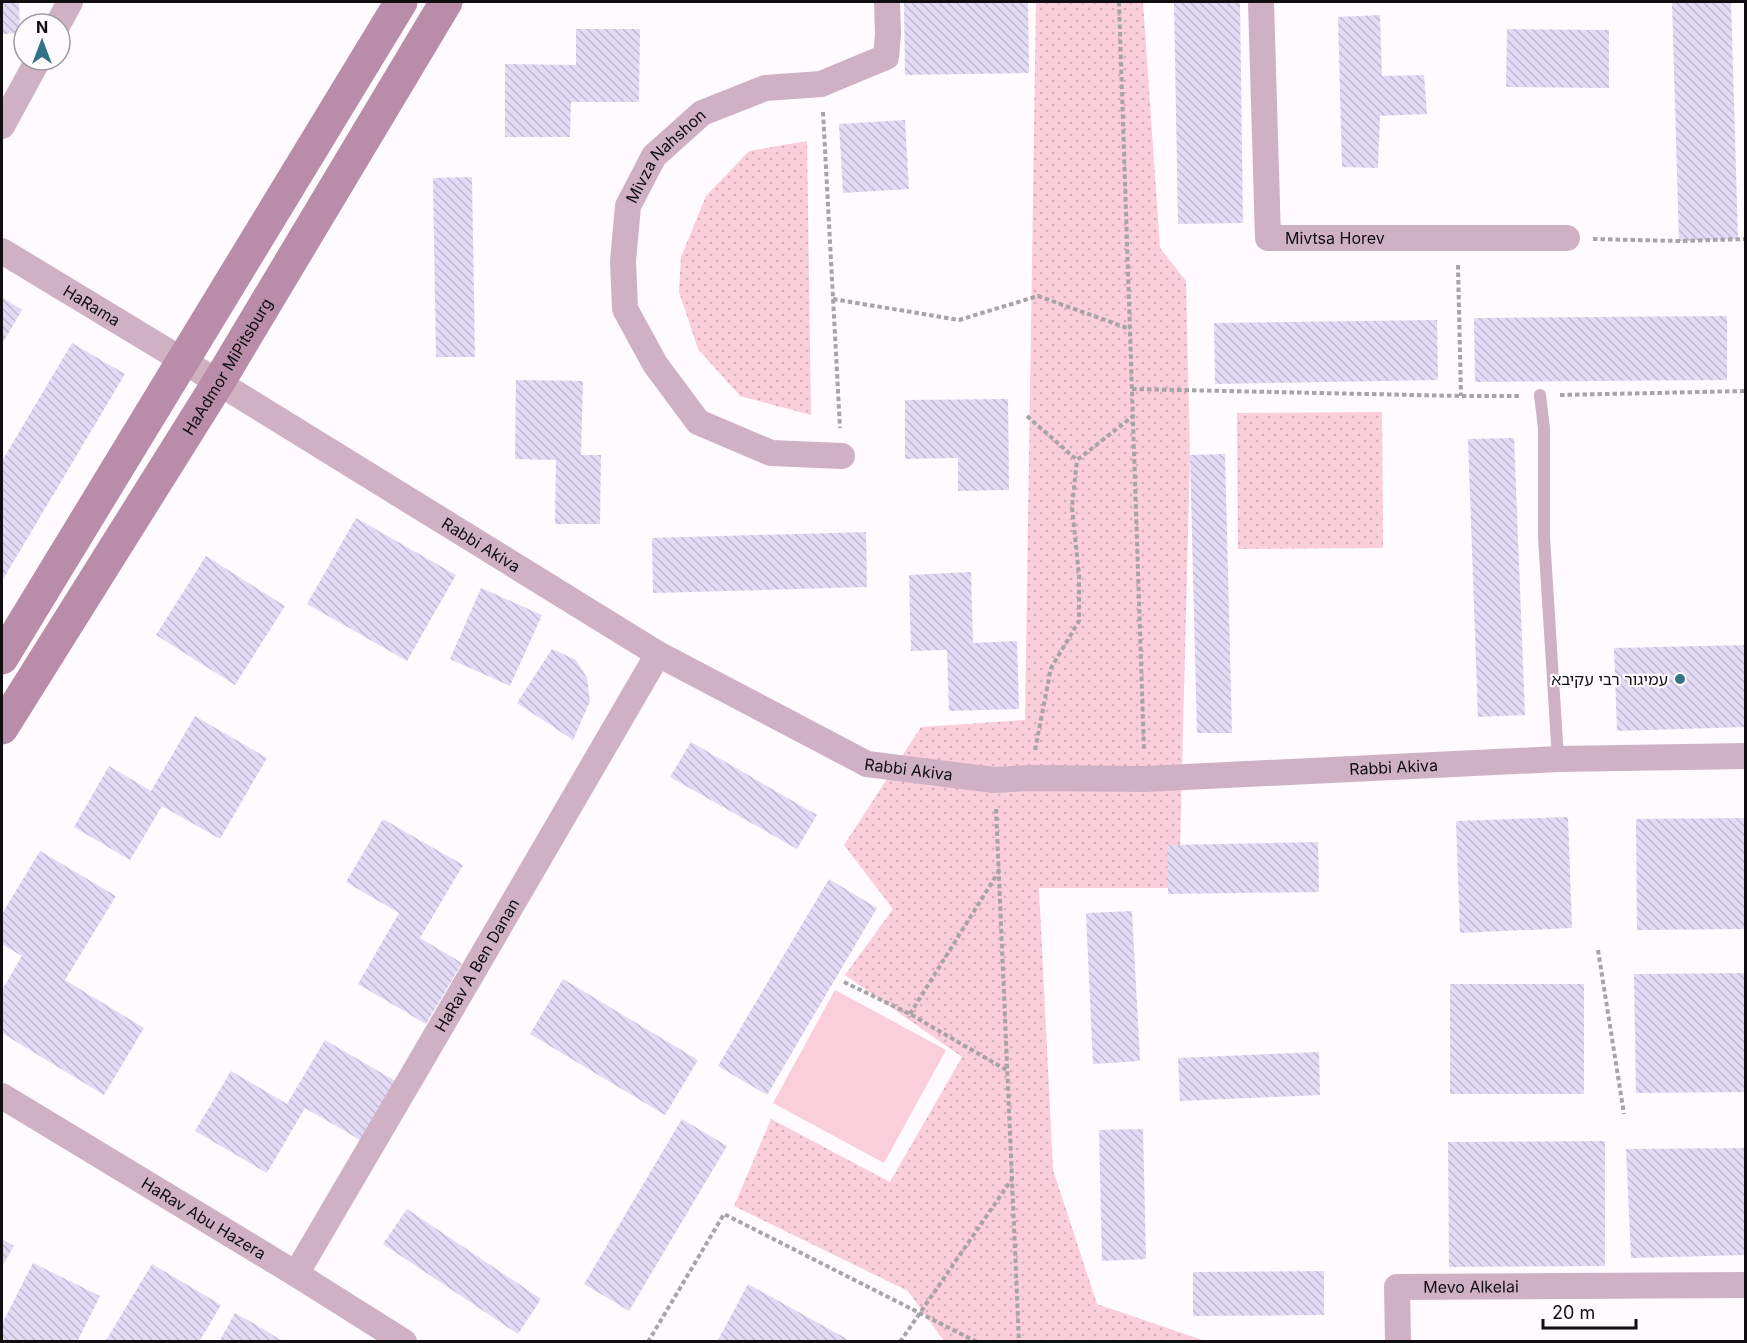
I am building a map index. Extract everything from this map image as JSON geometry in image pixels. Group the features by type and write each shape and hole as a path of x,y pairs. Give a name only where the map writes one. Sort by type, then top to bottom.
{"street":[{"path":"34,674 2,654 401,2"},
{"name":"HaAdmor MiPitsburg","path":"2,728 218,383 446,2"},
{"name":"Mivza Nahshon","path":"842,456 771,453 698,422 655,364 625,309 623,261 628,206 654,156 702,113 765,88 821,84 886,57 887,2"},
{"name":"Mivtsa Horev","path":"1261,2 1268,238 1568,238"},
{"path":"2,126 31,72"},
{"name":"HaRama","path":"2,251 182,360"},
{"name":"Rabbi Akiva","path":"182,360 658,654 867,764 994,780 1145,779 1558,759 1746,756"},
{"name":"HaRav A Ben Danan","path":"296,1274 658,654"},
{"name":"HaRav Abu Hazera","path":"2,1096 404,1341"},
{"name":"Mevo Alkelai","path":"1398,1341 1397,1287 1746,1285"}],"lane":[{"path":"1540,395 1545,428 1544,537 1558,759"}],"path":[{"path":"1119,2 1145,779"},
{"path":"821,84 842,456"},
{"path":"1458,238 1461,396"},
{"path":"1568,238 1679,241 1746,239"},
{"path":"833,299 959,320 1038,296 1130,329"},
{"path":"1132,389 1461,396 1746,391"},
{"path":"1026,416 1077,460"},
{"path":"1029,778 1051,668 1079,621 1079,576 1072,507 1077,460 1133,416"},
{"path":"994,780 1019,1341"},
{"path":"910,1014 999,870"},
{"path":"1598,950 1624,1114"},
{"path":"844,982 910,1014 1008,1071"},
{"path":"900,1341 1012,1178"},
{"path":"648,1341 724,1214 977,1341"}],"shaded area":[{"path":"1036,2 1143,2 1160,248 1186,281 1190,455 1179,888 1039,888 1053,1170 1097,1304 1205,1341 944,1341 908,1291 734,1206 771,1119 890,1182 962,1057 845,975 893,909 844,845 921,727 1025,720"},
{"path":"807,141 811,415 740,396 698,349 679,292 681,257 706,196 749,151"},
{"path":"1382,412 1383,548 1238,549 1237,413"},
{"path":"835,990 946,1050 884,1163 773,1103"}],"building":[{"path":"2,2 19,2 19,12 12,12 12,33 2,34"},
{"path":"904,2 1028,2 1029,73 905,75"},
{"path":"1174,2 1240,2 1243,223 1178,224"},
{"path":"1672,2 1731,2 1738,239 1679,241"},
{"path":"1380,15 1382,76 1424,75 1427,114 1380,116 1378,168 1342,167 1338,17"},
{"path":"576,29 640,29 639,102 571,102 570,137 505,137 505,64 576,65"},
{"path":"1507,29 1609,30 1609,88 1506,87"},
{"path":"905,120 909,189 843,193 839,124"},
{"path":"472,177 475,357 436,357 433,178"},
{"path":"2,297 22,310 2,344"},
{"path":"1727,316 1727,380 1475,382 1474,318"},
{"path":"1437,320 1438,380 1215,384 1214,323"},
{"path":"72,343 125,374 2,581 2,461"},
{"path":"516,380 583,381 581,455 601,455 600,524 555,524 556,460 515,459"},
{"path":"1008,399 1009,490 958,491 958,458 905,459 905,400"},
{"path":"1514,438 1525,715 1478,717 1468,439"},
{"path":"1225,454 1232,733 1197,733 1190,455"},
{"path":"356,518 456,575 407,661 307,604"},
{"path":"866,532 867,587 653,593 652,538"},
{"path":"206,556 285,606 235,685 156,635"},
{"path":"971,572 973,643 1017,641 1019,709 949,711 947,650 911,651 909,575"},
{"path":"481,588 542,615 510,686 450,659"},
{"name":"עמיגור רבי עקיבא","path":"1746,645 1746,727 1617,731 1614,648"},
{"path":"552,649 576,660 587,678 590,701 573,740 517,703"},
{"path":"195,716 267,758 220,839 162,806 130,860 74,827 109,766 151,791"},
{"path":"691,742 817,815 797,849 670,777"},
{"path":"1568,817 1572,928 1460,933 1456,821"},
{"path":"1746,818 1746,929 1637,930 1636,819"},
{"path":"383,819 463,865 420,938 462,963 426,1024 358,984 399,913 346,882"},
{"path":"1318,842 1319,892 1168,894 1167,845"},
{"path":"40,851 116,896 65,980 144,1028 104,1095 2,1033 2,990 22,956 2,944 2,914"},
{"path":"829,879 877,908 767,1095 718,1066"},
{"path":"1132,911 1140,1061 1093,1064 1086,913"},
{"path":"1746,973 1746,1092 1636,1093 1634,974"},
{"path":"563,979 698,1060 665,1115 530,1034"},
{"path":"1450,984 1584,984 1584,1094 1450,1094"},
{"path":"325,1040 397,1082 362,1141 305,1108 267,1173 195,1131 231,1071 287,1104"},
{"path":"1319,1052 1320,1095 1180,1101 1178,1058"},
{"path":"682,1119 727,1146 629,1311 584,1284"},
{"path":"1143,1129 1146,1259 1102,1261 1099,1130"},
{"path":"1605,1141 1605,1266 1449,1267 1448,1142"},
{"path":"1746,1148 1746,1255 1631,1258 1626,1149"},
{"path":"407,1209 541,1299 518,1334 383,1244"},
{"path":"2,1239 14,1246 2,1266"},
{"path":"33,1263 100,1296 77,1342 2,1342 2,1324"},
{"path":"152,1264 221,1305 199,1342 105,1342"},
{"path":"1324,1271 1324,1315 1193,1316 1193,1272"},
{"path":"748,1284 847,1339 845,1342 717,1342"},
{"path":"235,1313 253,1323 284,1342 219,1342"}],"place":[{"name":"עמיגור רבי עקיבא","path":"1680,679"}]}
